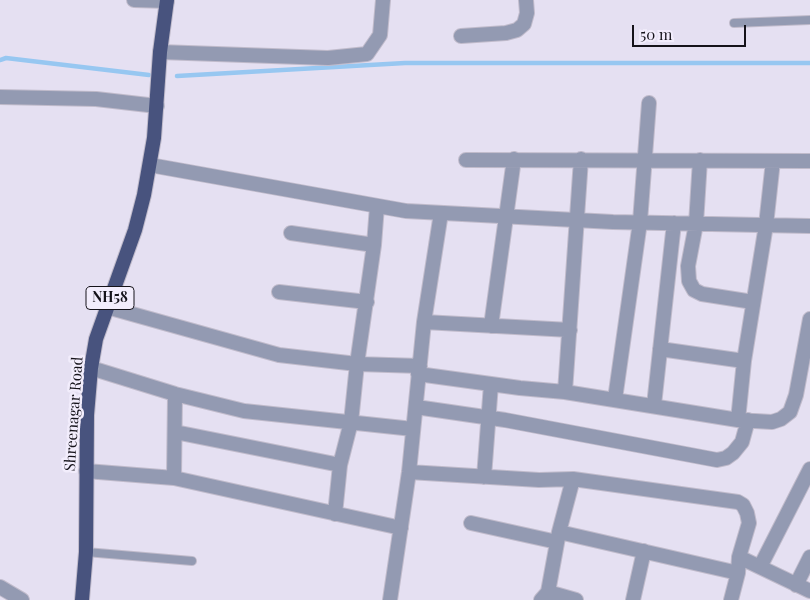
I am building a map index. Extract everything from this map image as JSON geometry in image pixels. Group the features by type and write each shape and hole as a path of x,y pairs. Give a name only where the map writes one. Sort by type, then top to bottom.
{"highway":[{"name":"Shreenagar Road","path":"82,600 86,552 87,415 91,368 96,339 135,230 150,165 157,106 160,52 167,0"}],"street":[{"path":"134,0 167,0"},
{"path":"160,52 328,58 367,54 380,35 383,0"},
{"path":"461,36 506,33 517,30 524,24 527,12 526,0"},
{"path":"0,97 96,99 157,106"},
{"path":"615,399 640,222 649,103"},
{"path":"491,326 514,159"},
{"path":"565,392 581,159"},
{"path":"466,160 645,159 810,161"},
{"path":"700,160 696,224 688,266 689,281 694,290 702,294 753,302"},
{"path":"416,408 488,418 718,460 726,458 742,442 744,362 766,225 773,161"},
{"path":"150,165 406,211 576,220 810,226"},
{"path":"335,514 340,465 352,422 357,364 374,245 376,206"},
{"path":"390,600 410,472 424,322 440,213"},
{"path":"654,405 674,223"},
{"path":"291,233 374,245"},
{"path":"279,292 366,302"},
{"path":"107,307 279,355 419,370 491,384 565,392 743,420 772,422 782,419 790,412 806,365 810,319"},
{"path":"424,322 570,330"},
{"path":"660,349 744,362"},
{"path":"91,368 175,394 244,411 413,429"},
{"path":"484,477 491,384"},
{"path":"174,478 175,394"},
{"path":"175,432 340,465"},
{"path":"760,567 810,468"},
{"path":"86,471 174,478 401,528"},
{"path":"410,472 539,480 573,479 738,502 747,513 749,523 739,557 738,573 731,600"},
{"path":"573,479 545,597 576,600"},
{"path":"471,523 644,551 738,573"},
{"path":"633,600 644,551"},
{"path":"739,557 810,592"},
{"path":"796,585 810,557"},
{"path":"0,587 22,600"}],"lane":[{"path":"734,23 810,20"},
{"path":"86,552 192,562"}],"waterway":[{"path":"0,60 6,58 149,75"},
{"path":"177,76 405,63 810,63"}]}
